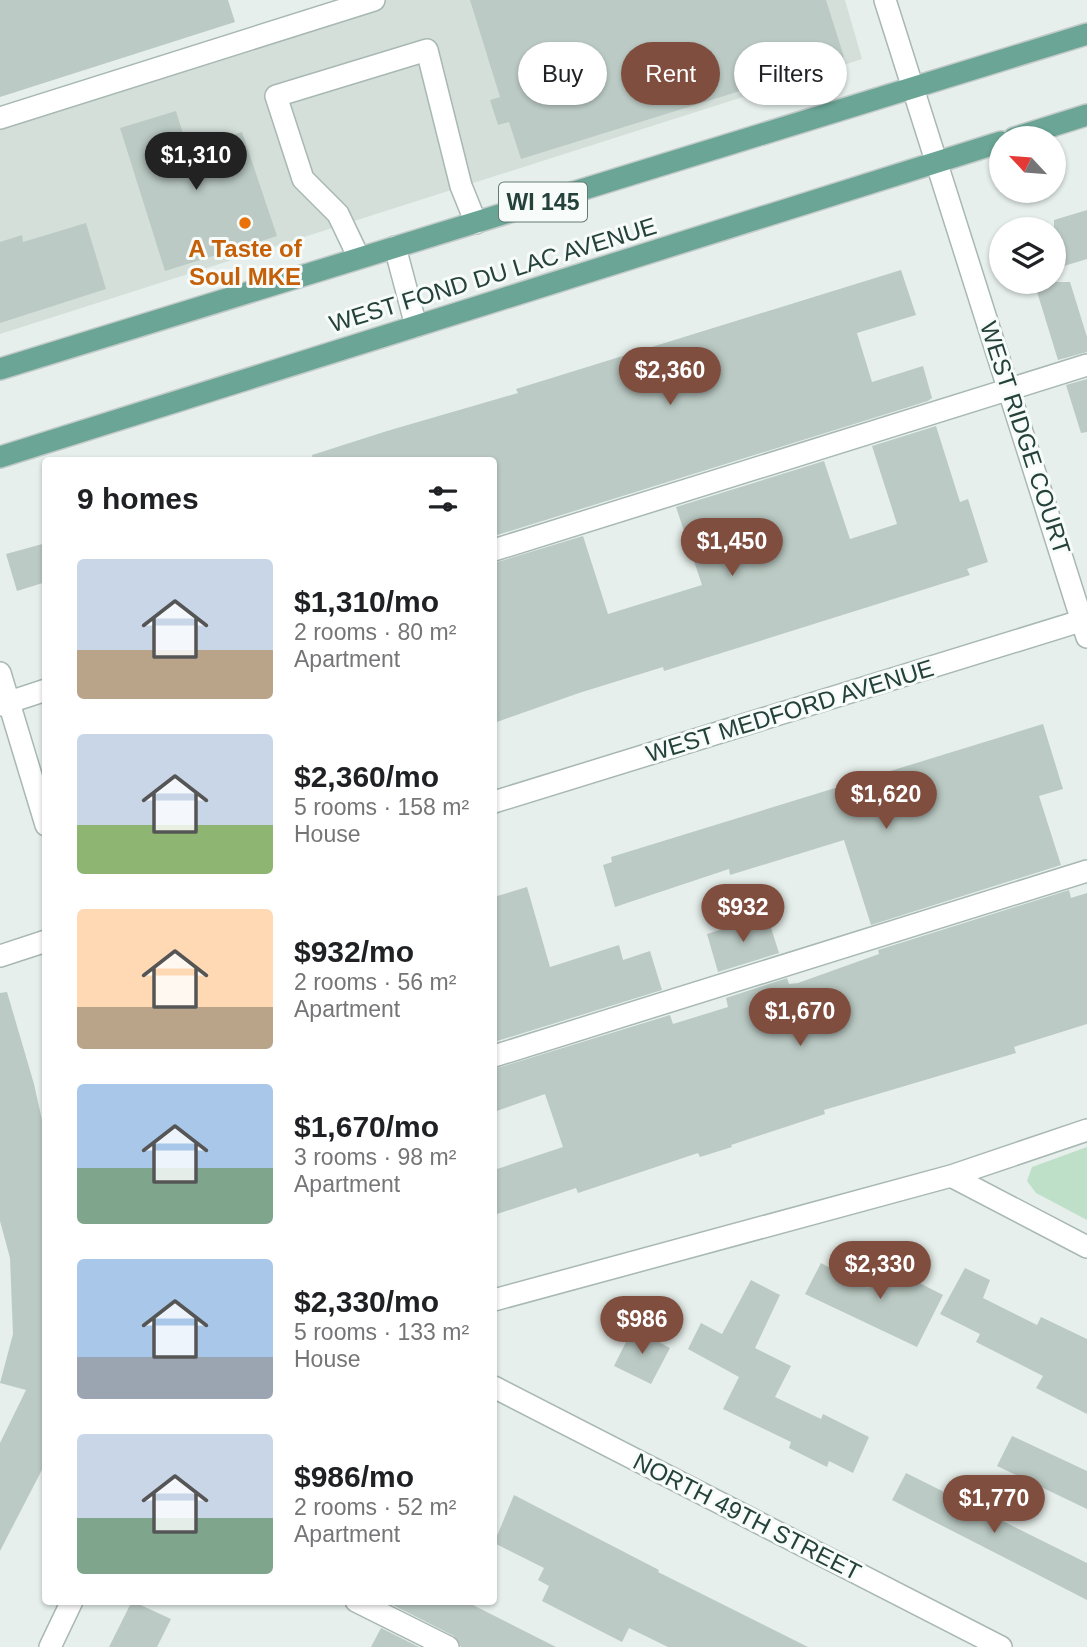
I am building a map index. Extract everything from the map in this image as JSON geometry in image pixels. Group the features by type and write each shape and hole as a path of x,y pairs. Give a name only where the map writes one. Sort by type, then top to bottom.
{"main road":[{"name":"WI 145","path":"0,369 1087,34"},
{"path":"1052,126 1087,115"},
{"name":"WEST FOND DU LAC AVENUE","path":"0,457 989,146"}],"street":[{"path":"0,118 374,0"},
{"name":"WEST RIDGE COURT","path":"885,0 1085,625"},
{"path":"359,258 338,214 303,179 276,96 427,50 461,186 475,223"},
{"path":"395,247 416,326"},
{"path":"497,549 1087,365"},
{"name":"WEST MEDFORD AVENUE","path":"497,802 1085,625"},
{"path":"0,673 4,703 42,813"},
{"path":"4,703 42,691"},
{"path":"497,1055 1087,871"},
{"path":"0,956 42,942"},
{"path":"497,1299 951,1176 1087,1130"},
{"path":"951,1176 1087,1247"},
{"name":"NORTH 49TH STREET","path":"497,1389 1001,1647"},
{"path":"50,1647 70,1605"},
{"path":"364,1605 448,1647"}],"shaded area":[{"path":"371,0 845,0 862,59 847,64 847,42 734,42 734,100 720,104 720,42 621,42 621,105 718,105 0,334 0,114"}],"green space":[{"path":"1087,1147 1087,1220 1036,1193 1027,1181 1032,1167"}],"building":[{"path":"0,0 228,0 235,22 0,97"},
{"path":"470,0 826,0 839,42 734,42 734,93 720,97 720,42 621,42 621,105 695,105 521,159 509,122 498,125 490,100 500,97"},
{"path":"176,111 188,150 242,132 277,236 165,271 120,128"},
{"path":"1087,210 1087,259 1066,265 1066,217"},
{"path":"86,223 106,289 0,323 0,242 22,235 23,242"},
{"path":"901,270 916,315 857,333 872,382 923,366 932,398 497,535 497,457 312,457 387,431 518,393 516,389"},
{"path":"1066,282 1070,282 1087,337 1087,352 1058,360 1038,294 1066,294"},
{"path":"1087,379 1087,432 1081,433 1066,385"},
{"path":"936,426 960,502 968,499 988,562 967,569 970,575 664,671 663,667 579,693 497,722 497,562 583,536 608,614 702,585 676,507 824,461 850,539 897,524 872,446"},
{"path":"42,544 42,583 17,591 6,554"},
{"path":"1043,724 1063,789 1039,796 1061,865 871,925 844,840 730,875 729,869 615,907 603,865 612,862 611,857"},
{"path":"527,887 550,967 619,945 623,960 650,951 662,990 497,1041 497,896"},
{"path":"1069,890 1071,898 1087,893 1087,1024 1014,1047 1016,1053 824,1110 825,1114 731,1145 732,1147 700,1157 698,1153 578,1193 576,1188 497,1214 497,1169 563,1147 545,1094 497,1111 497,1068 670,1015 673,1024 728,1007 726,998 787,978 789,984 798,983 879,954 878,950"},
{"path":"767,915 779,953 718,972 707,934"},
{"path":"7,992 42,1120 42,1470 0,1551 0,1443 26,1390 0,1383 13,1334 10,1258 0,1221 0,993"},
{"path":"821,1263 868,1288 880,1263 943,1295 917,1347 805,1294"},
{"path":"965,1268 990,1280 983,1298 1037,1325 1041,1317 1087,1339 1087,1414 1036,1388 1043,1376 976,1342 980,1334 940,1314"},
{"path":"751,1280 780,1295 755,1348 791,1366 775,1397 821,1419 823,1414 869,1437 853,1473 829,1461 827,1467 789,1448 791,1442 723,1409 739,1377 688,1349 701,1323 722,1334"},
{"path":"633,1328 670,1348 651,1384 614,1366"},
{"path":"1012,1436 1087,1471 1087,1509 997,1466"},
{"path":"906,1473 1087,1563 1087,1600 892,1500"},
{"path":"514,1495 659,1570 658,1572 808,1647 668,1647 629,1628 622,1642 542,1601 549,1586 538,1580 544,1568 497,1544 497,1536"},
{"path":"130,1605 141,1605 171,1619 157,1647 109,1647"},
{"path":"393,1605 473,1605 556,1647 461,1647 454,1636"},
{"path":"381,1628 419,1647 371,1647"}],"place":[{"name":"A Taste of Soul MKE","path":"245,223"}]}
